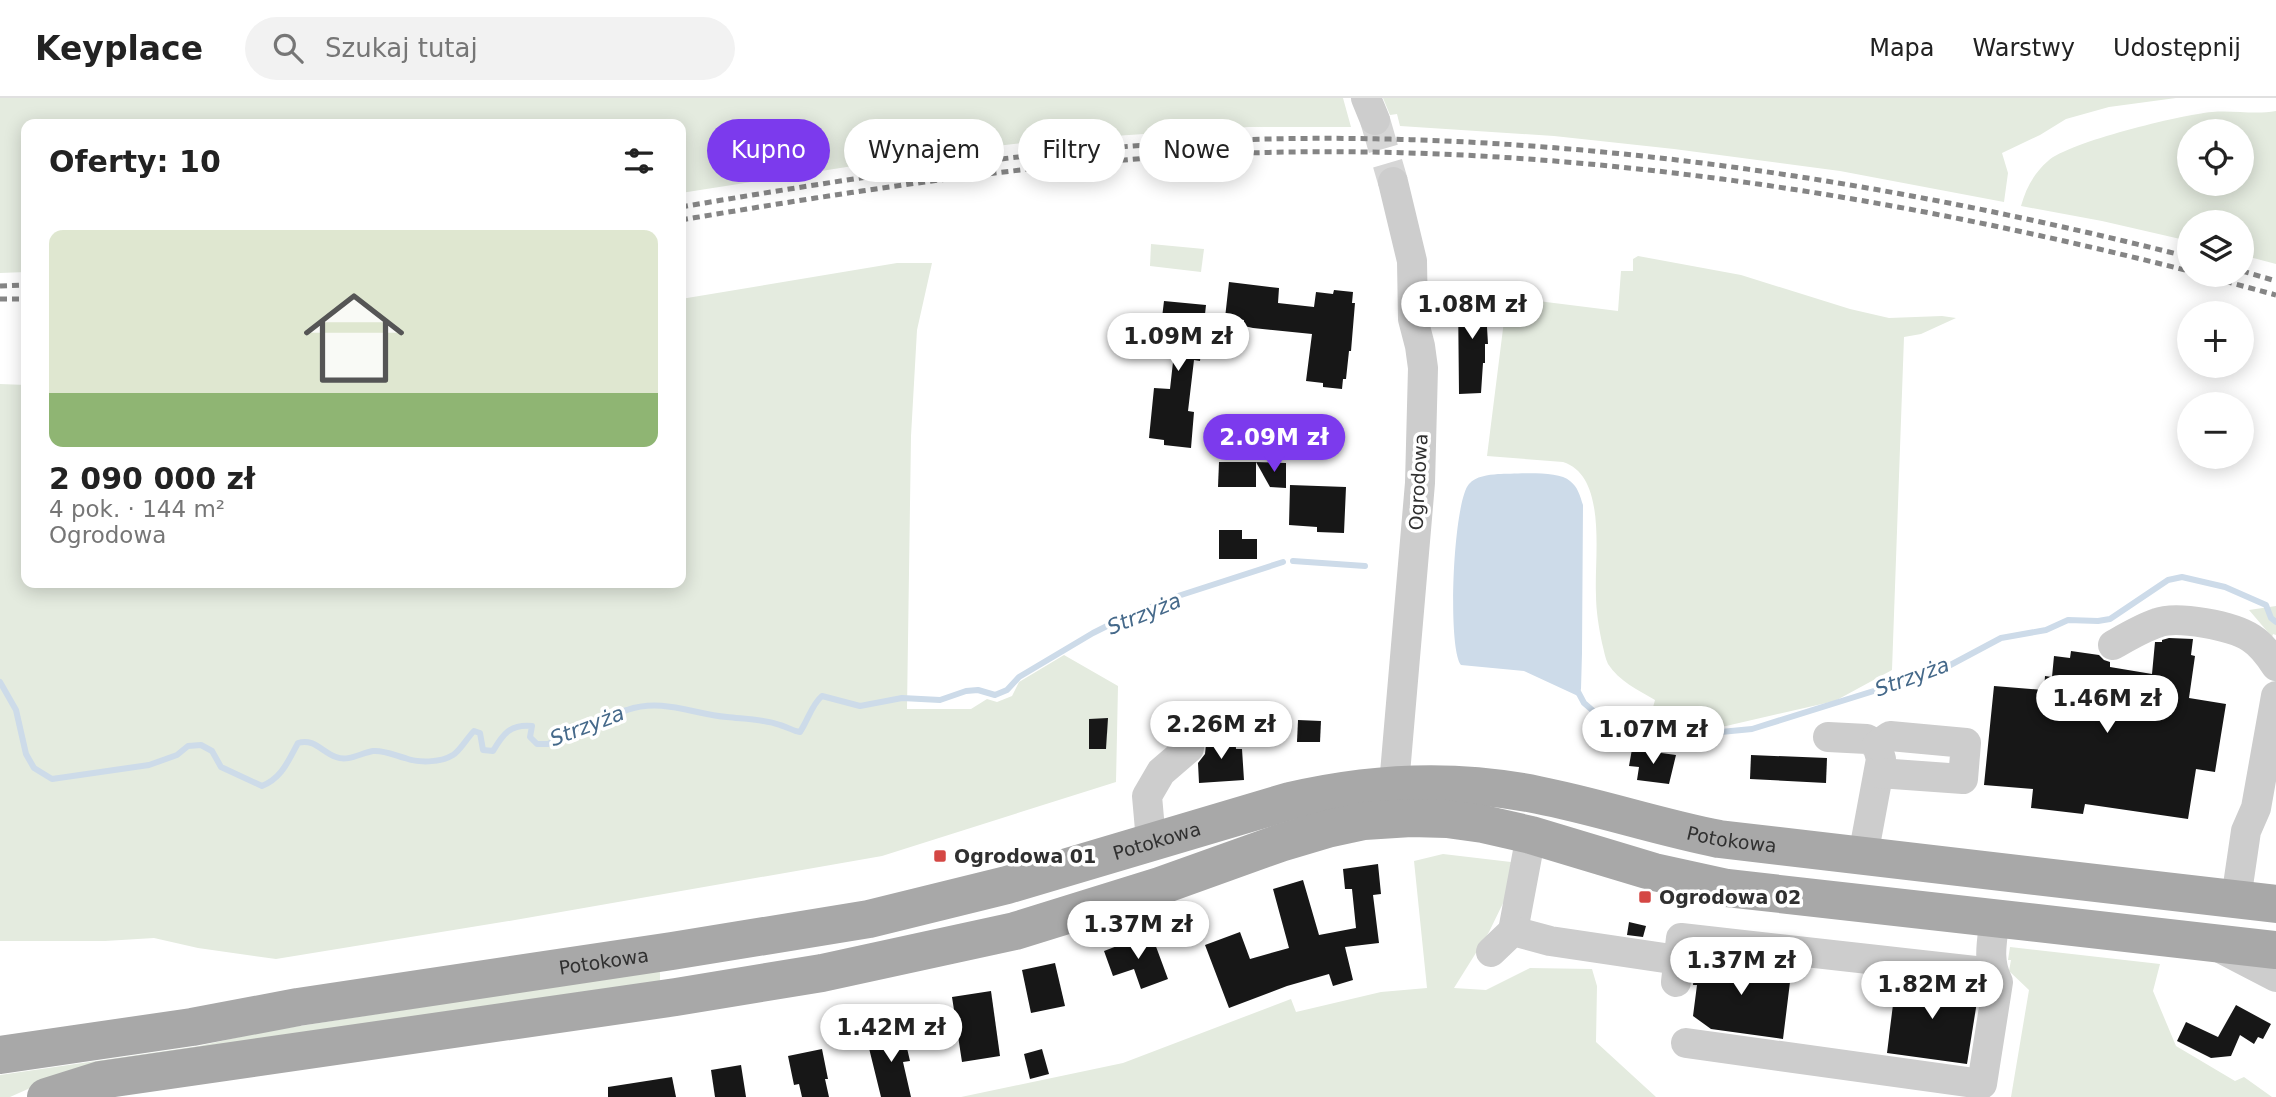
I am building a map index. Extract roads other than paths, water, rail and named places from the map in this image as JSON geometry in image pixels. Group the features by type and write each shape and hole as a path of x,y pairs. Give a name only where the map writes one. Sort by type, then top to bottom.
{"main road":[{"name":"Potokowa","path":"0,1055 869,919 1007,885 1302,798 1394,785 1462,784 1539,795 1709,837 2276,904"},
{"path":"1531,835 1539,795"},
{"path":"46,1097 822,973 1015,931 1160,886 1280,843 1327,829 1391,818 1447,819 1483,824 1531,835 1620,863 1727,888 2276,950"},
{"path":"2126,933 2132,887"},
{"path":"672,951 676,997"}],"street":[{"name":"Ogrodowa","path":"1394,182 1412,261 1413,319 1423,368 1420,482 1394,785"},
{"path":"2113,645 2158,622 2184,621 2239,632 2253,639 2268,652 2276,666"},
{"path":"2236,898 2246,831 2256,808 2276,696"},
{"path":"1828,737 1867,739 1878,759 1863,856"},
{"path":"1152,841 1146,801 1148,794 1161,772 1189,748"},
{"path":"1491,952 1513,930 1531,835"},
{"path":"1686,1043 1982,1084 1998,982 1990,957 1995,918"},
{"path":"1513,930 1677,971 1681,938 1993,973"},
{"path":"2213,943 2276,977"}],"water":[{"path":"1486,475 1556,475 1570,481 1580,495 1583,505 1582,653 1581,689 1578,696 1524,671 1461,665 1454,632 1453,605 1456,544 1463,496 1472,481"}],"waterway":[{"name":"Strzyża","path":"1293,561 1365,566"},
{"name":"Strzyża","path":"0,682 16,710 26,754 34,768 52,779 149,765 177,755 188,746 201,745 212,751 221,767 262,786 280,774 298,743 304,742 341,758 377,751 410,760 429,761 442,760 453,755 474,731 480,733 483,750 493,751 508,731 524,726 532,726 530,737 537,744 548,744 607,717 640,707 665,706 761,720 800,732 822,696 860,706 902,698 940,700 978,690 995,695 1007,690 1019,677 1119,620 1178,596 1283,562"},
{"name":"Strzyża","path":"1576,688 1584,703 1620,734 1679,736 1752,729 1941,670 2001,638 2046,630 2068,620 2110,619 2168,580 2182,577 2225,587 2266,605 2271,618 2276,622"}],"tunnel":[{"path":"1375,120 1393,182"}],"railway":[{"path":"686,206 899,172 1045,154 1192,142 1383,139 1615,153 1731,167 1847,184 1962,206 2177,254"},
{"path":"686,219 930,181 1119,160 1309,152 1436,154 1563,162 1690,175 1816,193 1941,215 2177,268"},
{"path":"2254,275 2276,281"},
{"path":"0,286 21,285"},
{"path":"2246,287 2276,295"},
{"path":"0,299 21,299"}],"place":[{"name":"Ogrodowa 01","path":"940,856"},
{"name":"Ogrodowa 02","path":"1645,897"}]}
